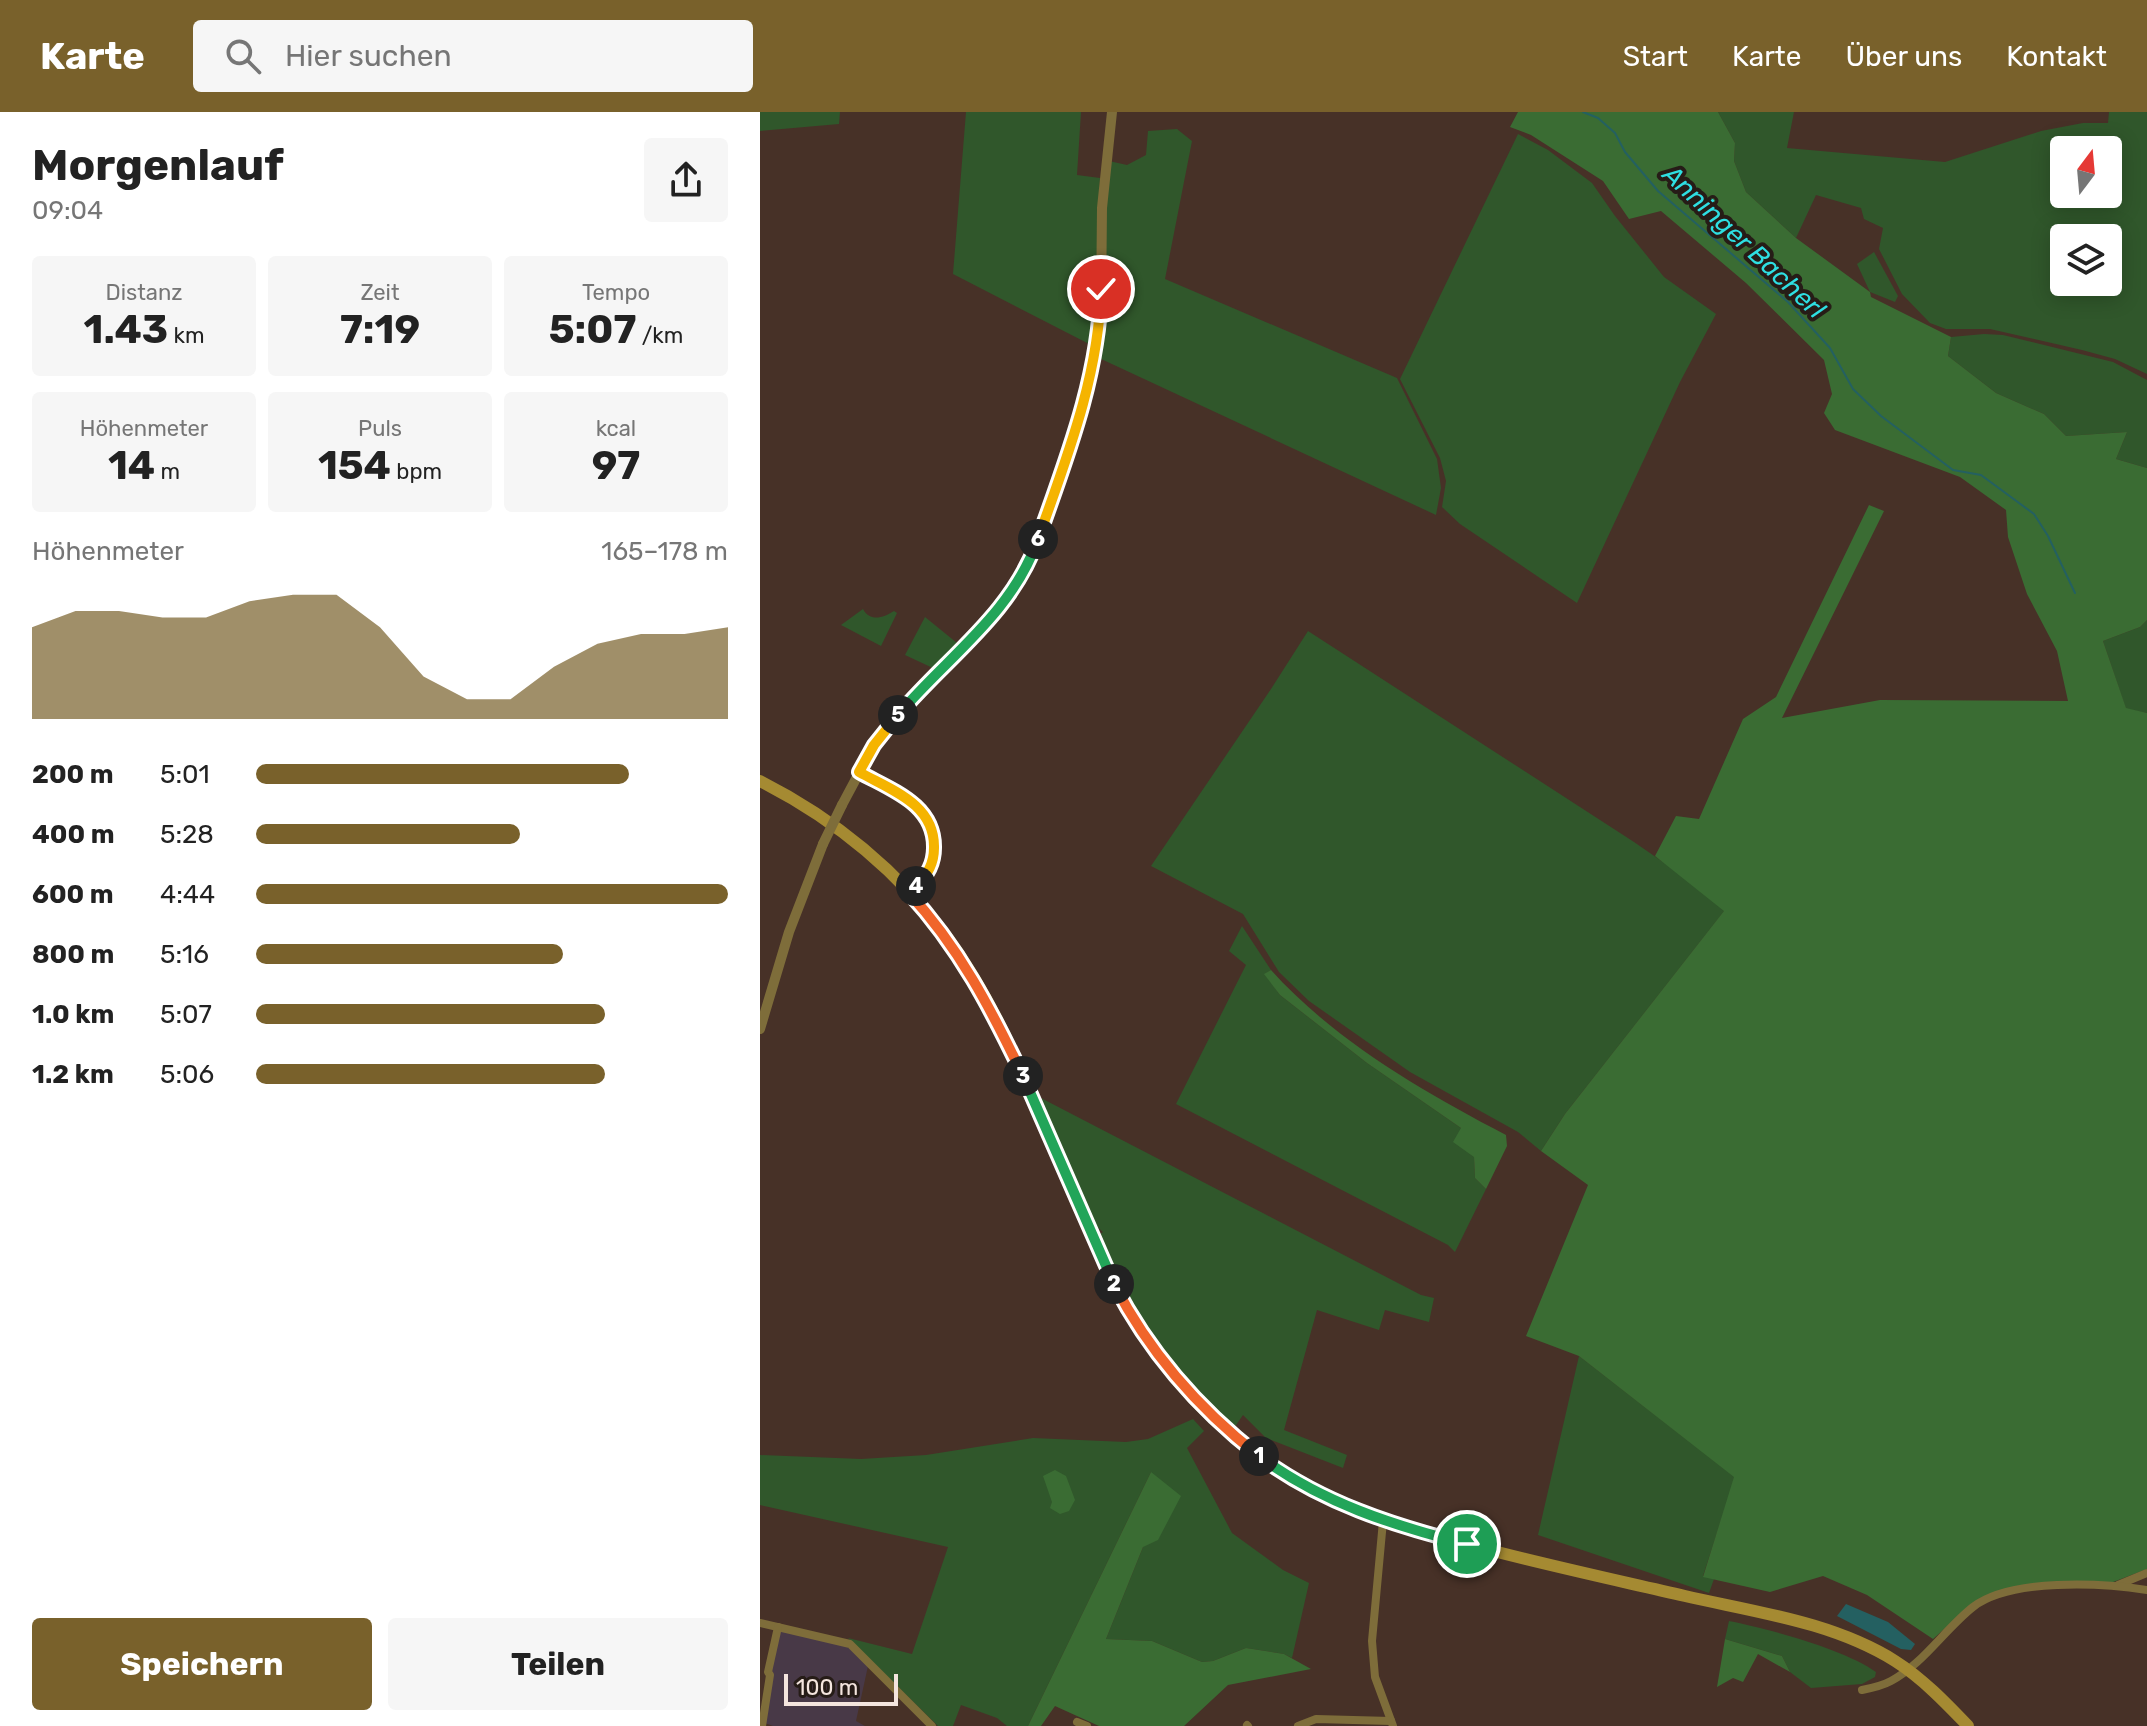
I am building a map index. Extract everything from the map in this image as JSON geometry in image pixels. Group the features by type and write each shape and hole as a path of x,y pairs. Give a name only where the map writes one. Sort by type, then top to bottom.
{"main road":[{"path":"859,772 913,802 930,823 935,849 931,865 925,877 908,892"},
{"path":"760,781 815,812 848,836 908,892 948,938 992,1011 1116,1289 1160,1358 1224,1429 1272,1465 1337,1502 1383,1521 1501,1553 1815,1627 1876,1651 1908,1670 1968,1726"}],"street":[{"path":"760,1029 789,932 823,844 874,745 901,710 1007,600 1032,556 1094,363 1101,308 1103,192 1112,112"},
{"path":"1298,1726 1316,1719 1392,1723 1375,1677 1372,1641 1383,1521"},
{"path":"2116,1586 2147,1573"},
{"path":"1862,1690 1891,1681 1908,1670 1963,1616 1984,1600 2038,1588 2116,1586 2147,1590"},
{"path":"760,1623 850,1644 932,1726"},
{"path":"762,1726 770,1675 764,1671 778,1627"},
{"path":"1077,1722 1087,1726"}],"shaded area":[{"path":"776,1629 845,1644 868,1666 856,1721 865,1726 773,1726 765,1723"}],"green space":[{"path":"760,112 840,112 839,124 760,131"},
{"path":"966,112 1081,112 1077,175 1100,178 1093,346 953,274"},
{"path":"1518,112 1718,112 1735,143 1734,161 1746,192 1796,238 1870,292 1871,297 1951,337 1948,356 1996,393 2044,414 2066,436 2127,432 2116,459 2147,468 2147,620 2140,627 2103,641 2126,708 2147,713 2147,1569 2108,1584 2008,1590 1968,1608 1933,1639 1867,1595 1823,1576 1770,1592 1703,1577 1734,1477 1579,1356 1526,1336 1588,1185 1541,1151 1565,1114 1724,911 1655,856 1676,816 1699,819 1743,719 1776,697 1869,505 1884,511 1782,718 1880,700 2068,701 2057,651 2027,594 2008,537 2006,510 1960,477 1835,430 1824,413 1832,394 1824,360 1746,283 1661,211 1629,219 1603,181 1531,135 1510,127"},
{"path":"1718,112 1794,112 1787,148 1945,162 2041,131 2083,123 2108,123 2109,112 2147,112 2147,374 2115,359 2082,350 1990,329 1946,329 1930,323 1902,294 1879,249 1883,228 1864,219 1861,208 1816,195 1796,238 1746,192 1734,161 1735,143"},
{"path":"1177,129 1192,141 1165,279 1397,378 1437,459 1441,488 1436,515 1099,358 1109,161 1127,165 1146,155 1148,131"},
{"path":"1518,134 1548,150 1592,183 1664,277 1716,314 1680,382 1577,603 1460,524 1442,507 1446,481 1440,458 1400,379"},
{"path":"1874,252 1898,296 1895,302 1870,292 1857,264"},
{"path":"2003,335 2113,362 2147,380 2147,468 2116,459 2127,432 2066,436 2044,414 1996,393 1948,356 1951,337"},
{"path":"863,609 873,617 894,611 897,613 881,646 841,625"},
{"path":"925,617 958,647 935,669 905,655"},
{"path":"2147,620 2147,713 2126,709 2103,641 2140,627"},
{"path":"1308,631 1634,842 1725,910 1565,1114 1541,1151 1518,1132 1410,1072 1309,1001 1279,972 1243,914 1151,866"},
{"path":"1242,926 1271,970 1265,974 1280,995 1367,1063 1461,1128 1474,1157 1475,1178 1486,1189 1455,1252 1448,1245 1176,1104 1246,965 1229,951"},
{"path":"1271,970 1296,996 1351,1042 1443,1101 1506,1135 1507,1146 1486,1189 1475,1178 1474,1157 1453,1142 1461,1128 1367,1063 1280,995 1264,974"},
{"path":"1039,1097 1421,1295 1434,1298 1429,1322 1385,1310 1379,1330 1317,1310 1284,1430 1347,1455 1343,1468 1266,1438 1243,1415 1234,1428 1195,1390 1154,1339 1120,1284 1099,1235 1103,1232 1093,1223"},
{"path":"1579,1356 1735,1477 1703,1576 1714,1579 1709,1593 1538,1535"},
{"path":"1193,1419 1204,1431 1187,1448 1232,1533 1283,1570 1309,1583 1292,1658 1246,1648 1202,1662 1152,1641 1106,1639 1143,1547 1151,1472 1028,1726 1007,1726 997,1718 961,1705 953,1726 938,1726 848,1638 912,1654 948,1547 760,1505 760,1455 861,1459 926,1455 1033,1438 1126,1442 1148,1439"},
{"path":"1055,1470 1066,1476 1075,1500 1069,1511 1060,1514 1050,1508 1052,1502 1043,1476"},
{"path":"1151,1472 1181,1496 1158,1540 1143,1547 1106,1639 1152,1641 1202,1662 1246,1648 1284,1654 1311,1669 1228,1685 1184,1726 1099,1726 1055,1706 1041,1726 1028,1726"},
{"path":"1729,1621 1845,1655 1876,1672 1875,1677 1862,1684 1811,1688 1790,1672 1782,1656 1725,1639"},
{"path":"1725,1639 1782,1656 1790,1672 1758,1654 1743,1682 1733,1678 1717,1687"}],"water":[{"path":"1846,1604 1888,1622 1915,1644 1911,1650 1901,1649 1837,1616"}],"waterway":[{"name":"Anninger Bacherl","path":"1583,112 1598,118 1615,133 1625,152 1658,191 1788,302 1830,348 1853,389 1881,416 1953,470 1981,475 2034,514 2075,593"}],"route":[{"path":"1101,289 1092,374 1047,515 1023,575 997,613 901,710 874,745 859,772 913,802 930,823 935,849 931,865 925,877 908,892 948,938 992,1011 1097,1250 1116,1289 1160,1358 1224,1429 1272,1465 1337,1502 1383,1521 1467,1544"}]}
